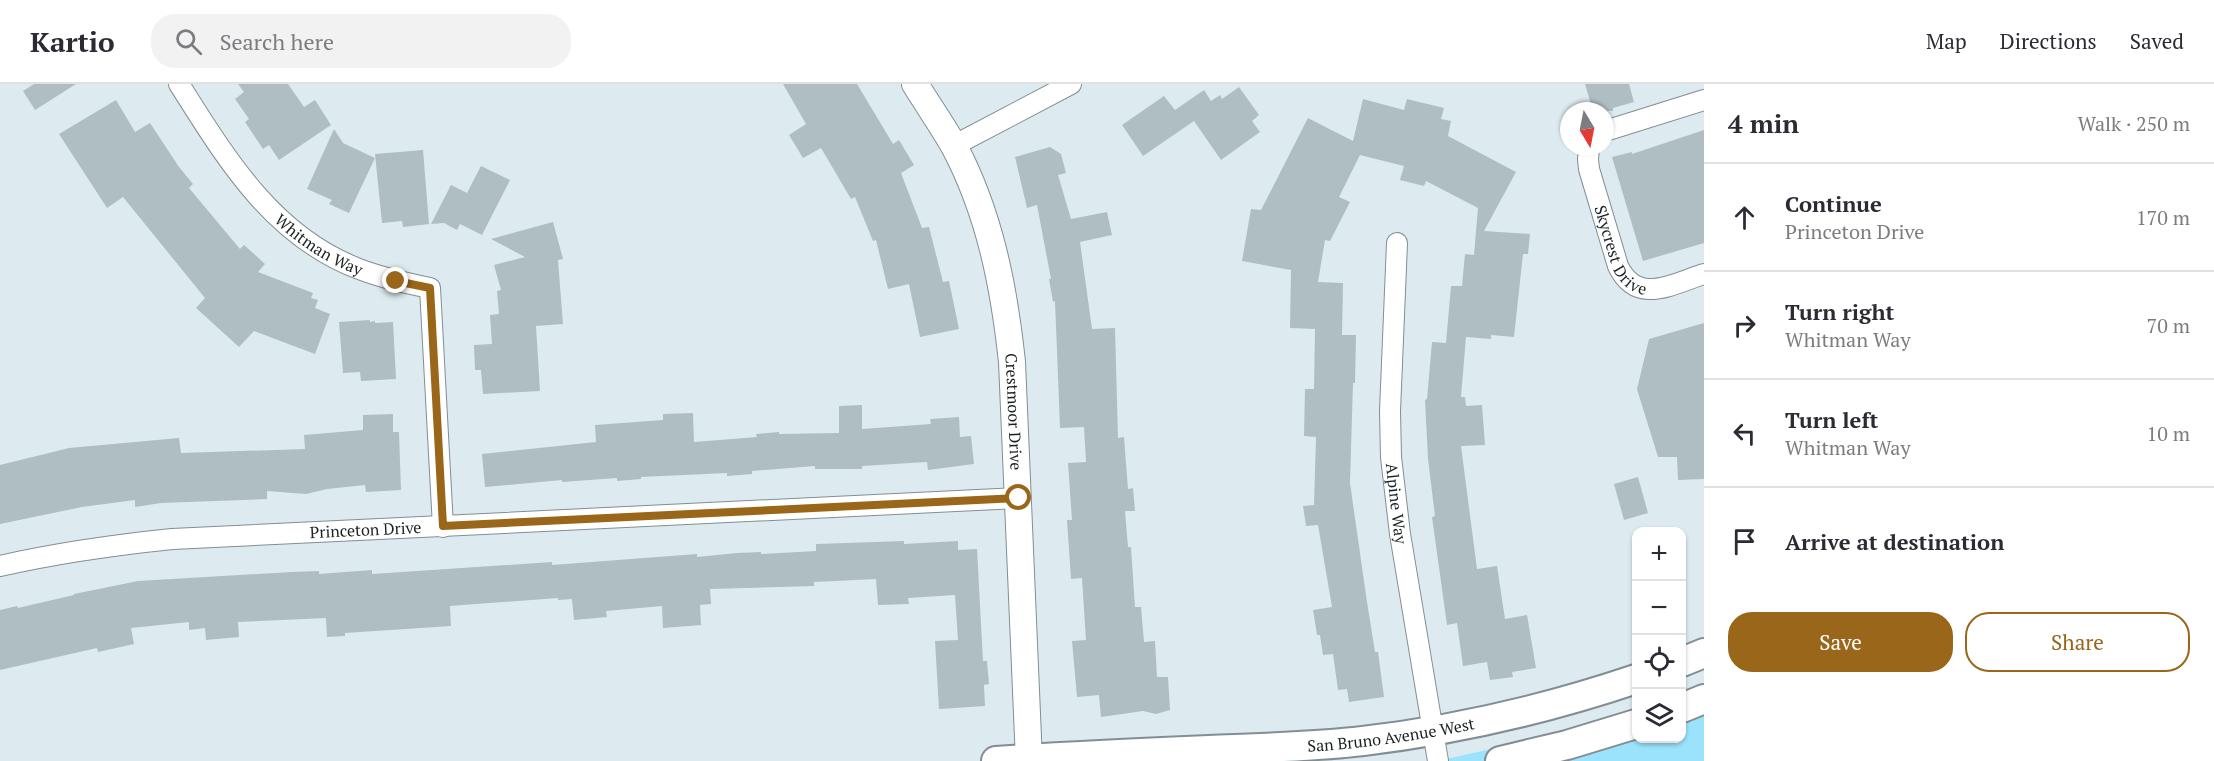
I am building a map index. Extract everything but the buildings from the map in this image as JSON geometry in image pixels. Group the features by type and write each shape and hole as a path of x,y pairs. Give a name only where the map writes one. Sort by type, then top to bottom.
{"main road":[{"path":"1686,660 1704,653"},
{"name":"San Bruno Avenue West","path":"996,761 1309,746 1381,739 1434,731 1542,708 1632,680"},
{"path":"1686,706 1704,699"},
{"path":"1500,761 1575,743 1632,725"}],"street":[{"name":"Whitman Way","path":"179,84 223,153 252,192 285,225 323,251 358,268 396,281 430,288 443,526"},
{"name":"Crestmoor Drive","path":"915,84 954,146 970,181 999,267 1012,363 1029,760"},
{"path":"954,146 1071,84"},
{"path":"1614,128 1704,100"},
{"name":"Skycrest Drive","path":"1588,156 1589,169 1618,266 1627,280 1634,286 1649,290 1704,274"},
{"name":"Alpine Way","path":"1397,243 1390,411 1391,457 1400,534 1438,761"},
{"name":"Princeton Drive","path":"0,566 96,548 172,539 1019,498"}],"shaded area":[{"path":"1704,697 1704,761 1437,761 1632,718 1632,743 1686,743 1686,705"}],"route":[{"path":"396,281 430,288 443,526 1019,498"}]}
